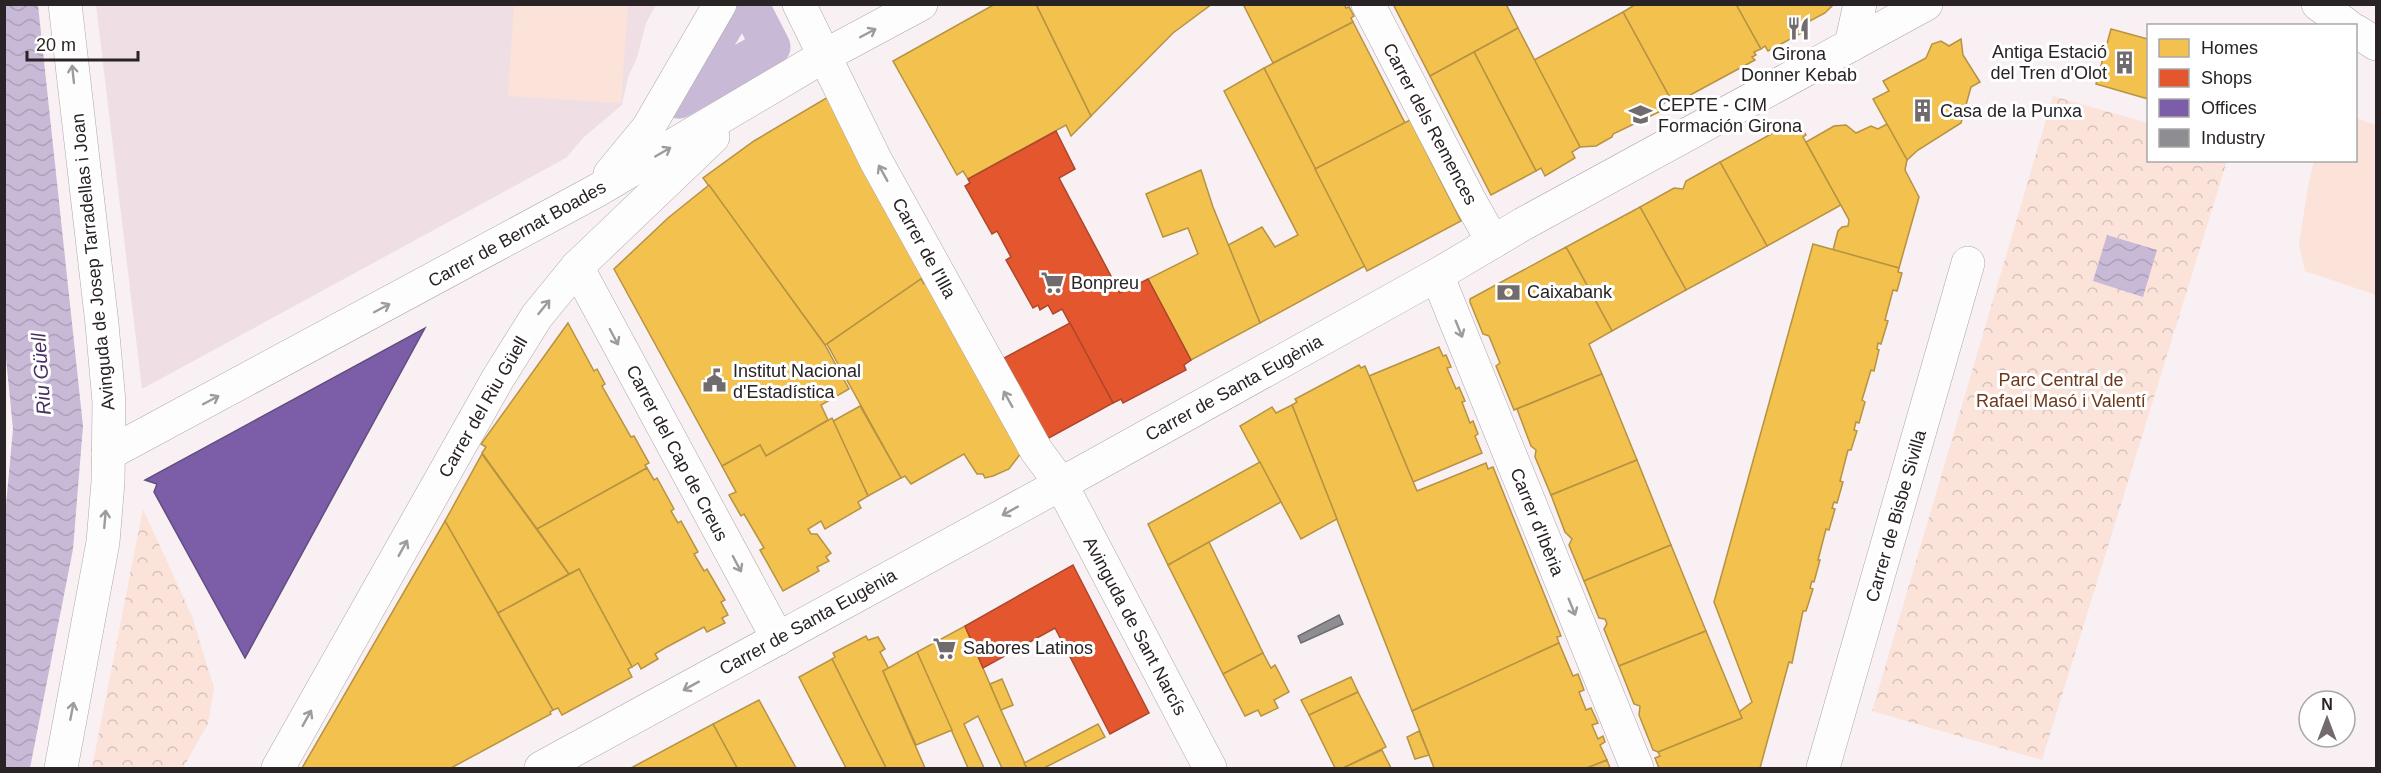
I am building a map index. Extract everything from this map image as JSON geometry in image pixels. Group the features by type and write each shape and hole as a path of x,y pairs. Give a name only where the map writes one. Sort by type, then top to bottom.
{"street":[{"name":"Avinguda de Josep Tarradellas i Joan","path":"61,768 103,542 109,402 65,4"},
{"path":"596,191 648,128 720,4"},
{"name":"Carrer de l'Illa","path":"799,4 882,171 1036,450 1061,484"},
{"name":"Carrer de Bernat Boades","path":"108,454 596,191 824,56 921,4"},
{"name":"Carrer dels Remences","path":"1368,4 1470,201 1494,242"},
{"path":"1851,45 1860,4"},
{"name":"Carrer de Santa Eugènia","path":"540,768 1061,484 1926,4"},
{"path":"2357,32 2376,44"},
{"name":"Carrer del Riu Güell","path":"278,768 497,380 537,316 577,267 755,97"},
{"name":"Carrer de Bisbe Sivilla","path":"1823,768 1968,263"},
{"name":"Carrer del Cap de Creus","path":"577,267 778,639"},
{"name":"Carrer d'Ibèria","path":"1437,275 1637,768"},
{"name":"Avinguda de Sant Narcís","path":"1061,484 1210,768"}],"shaded area":[{"path":"96,5 656,5 646,23 637,58 628,77 622,105 583,138 566,158 142,389"}],"green space":[{"path":"514,5 628,5 621,103 508,96"},
{"name":"Parc Central de Rafael Masó i Valentí","path":"2053,96 2147,123 2147,162 2227,162 2042,760 1872,711"},
{"path":"2357,118 2376,125 2376,295 2305,271 2299,244 2314,162 2357,162"},
{"path":"143,509 192,616 214,688 208,724 183,768 92,768"}],"water":[{"name":"Riu Güell","path":"4,5 38,5 83,426 73,549 30,768 5,768 4,527 13,429 4,338"},
{"path":"2107,235 2157,250 2143,297 2093,281"}],"building: Homes":[{"path":"995,4 1036,4 1091,116 1071,136 1066,125 968,179 963,171 957,175 893,61"},
{"path":"1036,4 1212,4 1173,33 1091,116"},
{"path":"1243,4 1344,4 1346,8 1349,7 1354,16 1351,18 1353,22 1273,63"},
{"path":"1393,4 1506,4 1518,28 1430,76"},
{"path":"1636,4 1736,4 1761,49 1754,52 1756,55 1752,57 1755,60 1681,100 1679,97 1670,98 1623,12"},
{"path":"1736,4 1834,4 1825,13 1806,23 1809,29 1768,51 1765,46 1761,49"},
{"path":"1623,12 1670,98 1661,106 1659,112 1613,134 1612,137 1596,146 1580,147 1534,60"},
{"path":"1353,22 1405,123 1315,169 1264,68"},
{"path":"1518,28 1580,147 1572,152 1575,158 1545,176 1541,168 1536,171 1474,52"},
{"name":"Antiga Estació del Tren d'Olot","path":"2111,29 2147,39 2147,99 2096,84"},
{"name":"Casa de la Punxa","path":"1961,39 1963,55 1980,82 1971,87 1961,123 1918,150 1907,160 1873,99 1889,91 1883,81 1926,58 1932,44 1941,41 1949,46"},
{"path":"1474,52 1536,171 1491,195 1430,76"},
{"path":"1264,68 1365,266 1260,323 1228,245 1262,227 1275,247 1298,235 1224,91"},
{"path":"828,97 928,274 825,345 703,178 754,141"},
{"path":"1410,120 1461,221 1367,271 1315,169"},
{"path":"1795,121 1806,135 1803,137 1841,205 1767,246 1720,162"},
{"path":"1887,124 1907,160 1905,170 1919,197 1899,268 1833,250 1838,231 1848,226 1849,220 1806,142 1834,126 1846,125 1856,133 1871,126 1878,129"},
{"path":"1720,162 1767,246 1686,290 1640,207 1674,188 1683,189 1686,181"},
{"path":"1201,170 1213,207 1260,323 1191,360 1148,279 1198,254 1188,228 1163,237 1146,194"},
{"path":"709,185 825,345 849,389 821,405 828,420 766,456 760,445 722,466 614,269 668,218"},
{"path":"1640,207 1686,290 1612,331 1566,247"},
{"path":"1813,244 1899,268 1898,272 1902,273 1897,291 1893,290 1885,320 1888,321 1881,344 1878,343 1877,349 1879,350 1874,371 1871,370 1862,400 1865,402 1859,423 1856,422 1854,430 1857,431 1851,450 1848,450 1840,481 1843,482 1837,503 1834,502 1832,508 1835,509 1829,530 1826,529 1818,560 1820,560 1810,588 1813,589 1806,611 1803,611 1792,663 1789,662 1760,768 1659,768 1655,758 1660,756 1658,752 1742,718 1739,712 1752,702 1714,602"},
{"path":"1566,247 1612,331 1589,344 1602,374 1514,410 1496,366 1500,363 1489,336 1483,334 1470,299"},
{"path":"921,279 924,284 927,282 1021,453 1009,469 993,476 985,478 983,474 977,474 964,454 911,484 905,476 901,478 827,344"},
{"path":"568,323 594,371 597,369 605,384 602,386 631,437 634,436 649,463 645,465 647,468 537,529 482,453 486,447 481,444"},
{"path":"1439,347 1443,356 1446,355 1451,367 1447,368 1456,389 1459,387 1465,401 1462,402 1470,423 1473,421 1478,434 1475,436 1482,453 1413,482 1369,376"},
{"path":"1359,365 1361,368 1365,366 1417,491 1486,463 1488,469 1493,467 1561,636 1557,637 1559,643 1412,711 1292,405 1297,402 1295,399"},
{"path":"1602,374 1637,460 1551,495 1535,457 1536,450 1531,446 1517,409"},
{"path":"1292,405 1337,519 1301,539 1240,426 1272,407 1276,413"},
{"path":"860,406 901,478 868,496 833,421"},
{"path":"832,418 868,496 858,502 861,508 825,529 821,521 808,529 811,534 817,534 831,553 826,557 829,561 817,567 819,571 783,591 760,550 764,548 744,514 741,516 729,495 736,492 722,466 760,445 766,456"},
{"path":"482,454 569,574 498,613 445,521"},
{"path":"1637,460 1671,545 1584,581 1569,545 1572,539 1565,532 1551,495"},
{"path":"1260,462 1281,502 1168,565 1148,524"},
{"path":"647,468 654,480 657,478 674,509 671,511 678,523 681,521 698,552 694,554 704,571 707,569 725,600 721,602 728,615 722,618 725,623 707,632 704,627 655,654 658,659 641,669 638,663 632,667 579,569 569,574 537,529"},
{"path":"445,521 553,710 551,714 451,768 302,768"},
{"path":"1209,542 1263,653 1223,674 1168,565"},
{"path":"1671,545 1706,631 1619,666 1604,629 1607,624 1605,619 1599,618 1584,581"},
{"path":"579,569 632,667 628,669 632,677 562,715 558,708 553,710 498,613"},
{"path":"965,626 1027,768 1002,768 978,716 964,724 984,768 968,768 917,652"},
{"path":"1706,631 1742,718 1658,752 1653,750 1639,715 1640,706 1634,704 1619,666"},
{"path":"866,636 868,640 878,637 885,649 880,652 889,669 883,671 925,768 886,768 832,659 835,657 833,653"},
{"path":"1559,643 1573,676 1578,674 1584,690 1579,692 1586,710 1591,708 1598,723 1592,725 1598,739 1603,736 1605,742 1600,745 1607,760 1587,768 1434,768 1412,711"},
{"path":"917,652 952,730 916,745 883,671"},
{"path":"1263,653 1271,668 1275,665 1289,692 1274,700 1278,708 1261,716 1258,710 1245,716 1223,674"},
{"path":"832,659 886,768 846,768 799,677"},
{"path":"1351,677 1358,692 1309,715 1301,700"},
{"path":"1002,679 1013,705 1001,710 990,684"},
{"path":"1358,692 1386,747 1343,768 1335,768 1309,715"},
{"path":"759,700 796,768 737,768 713,724"},
{"path":"713,724 737,768 631,768"},
{"path":"1098,724 1105,737 1044,768 1027,768 1024,763"},
{"path":"1419,731 1429,755 1415,759 1407,737"},
{"path":"1382,750 1391,768 1343,768"},
{"path":"1607,760 1610,768 1587,768"}],"building: Shops":[{"path":"1056,131 1075,169 1059,178 1120,293 1148,279 1191,360 1184,365 1186,370 1123,403 1121,399 1113,403 1062,309 1053,314 1048,305 1040,310 1038,305 1033,308 1006,260 1011,257 997,231 992,234 965,186 970,183 968,179"},
{"path":"1070,323 1113,403 1047,439 1004,358"},
{"path":"1073,565 1149,713 1110,734 1055,628 983,668 965,626"}],"building: Offices":[{"path":"425,328 245,658 154,492 157,484 145,480"}],"building: Industry":[{"path":"1339,615 1343,624 1301,643 1298,636"}],"waterway":[{"path":"737,4 679,99 771,47 749,4"}],"place":[{"name":"Girona Donner Kebab","path":"1799,28"},
{"name":"Antiga Estació del Tren d'Olot","path":"2125,62"},
{"name":"Casa de la Punxa","path":"1922,111"},
{"name":"CEPTE - CIM Formación Girona","path":"1640,115"},
{"name":"Bonpreu","path":"1053,283"},
{"name":"Caixabank","path":"1509,292"},
{"name":"Institut Nacional d'Estadística","path":"715,381"},
{"name":"Sabores Latinos","path":"945,648"}]}
